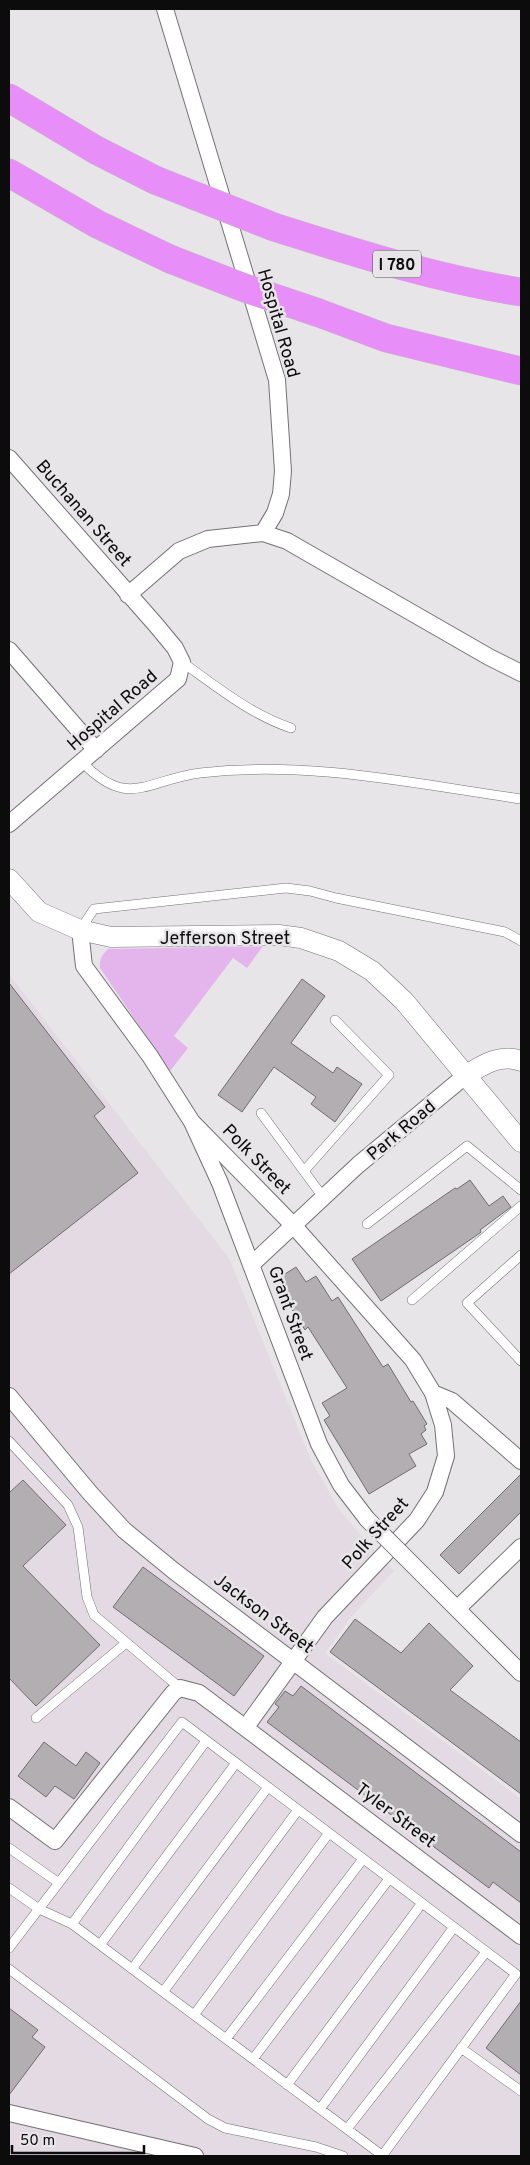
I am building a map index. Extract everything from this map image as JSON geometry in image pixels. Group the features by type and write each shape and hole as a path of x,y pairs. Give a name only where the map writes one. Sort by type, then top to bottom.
{"highway":[{"name":"I 780","path":"9,98 96,150 155,180 274,227 376,259 486,286 521,292"},
{"path":"9,174 97,224 170,259 242,287 386,338 521,371"},
{"path":"319,313 388,324 521,351"}],"street":[{"name":"Hospital Road","path":"165,9 277,380 283,471 282,486 275,514 263,534"},
{"name":"Buchanan Street","path":"9,458 128,595"},
{"path":"182,662 175,648 128,595 179,551 193,544 208,539 263,534 288,542 489,657 521,673"},
{"path":"9,650 96,750"},
{"name":"Hospital Road","path":"9,824 178,679 182,662"},
{"name":"Jefferson Street","path":"9,879 39,912 80,930 111,937 279,935 301,938 339,951 372,971 404,1001 521,1142"},
{"name":"Grant Street","path":"80,930 84,966 150,1056 192,1122 220,1182 319,1444 341,1485 367,1519 521,1673"},
{"name":"Park Road","path":"252,1265 323,1197 465,1076 480,1066 498,1059 515,1059 521,1062"},
{"name":"Polk Street","path":"192,1122 292,1225 413,1360 433,1392 443,1425 446,1456 435,1492 417,1520 325,1617 246,1727"},
{"path":"433,1392 452,1401 521,1461"},
{"name":"Jackson Street","path":"9,1396 90,1493 124,1530 174,1571 521,1834"},
{"path":"457,1609 521,1548"},
{"path":"9,1808 55,1841 173,1693 180,1688 199,1693 246,1727"},
{"name":"Tyler Street","path":"246,1727 521,1936"},
{"path":"9,2112 195,2156"}],"lane":[{"path":"182,662 237,702 271,721 292,728"},
{"path":"82,762 97,778 112,786 128,790 199,773 248,769 332,771 521,799"},
{"path":"80,930 94,909 286,888 310,891 336,898 505,932 521,941"},
{"path":"304,1171 389,1075 335,1020"},
{"path":"261,1113 323,1197"},
{"path":"367,1224 467,1146 521,1190"},
{"path":"412,1300 521,1206"},
{"path":"521,1255 467,1303 521,1361"},
{"path":"9,1442 68,1505 78,1527 87,1596 94,1614 180,1688"},
{"path":"36,1718 126,1643"},
{"path":"9,1888 39,1909 72,1924 382,2156 516,1974 182,1722 39,1909 11,1942"},
{"path":"72,1924 206,1741"},
{"path":"100,1945 236,1763"},
{"path":"132,1969 268,1787"},
{"path":"163,1992 298,1810"},
{"path":"194,2016 329,1833"},
{"path":"9,1848 59,1883"},
{"path":"226,2039 363,1859"},
{"path":"254,2059 389,1878"},
{"path":"287,2085 422,1903"},
{"path":"320,2109 454,1927"},
{"path":"347,2129 486,1952"},
{"path":"9,1969 208,2119 225,2128 316,2147 343,2156"},
{"path":"461,2048 521,2092"}],"shaded area":[{"path":"263,946 247,968 233,958 174,1036 188,1048 170,1071 100,968 101,957 108,949"},
{"path":"9,974 229,1258 311,1460 338,1508 394,1571 352,1616 325,1653 521,1799 521,2156 9,2156"}],"building":[{"path":"302,979 325,996 291,1043 333,1073 337,1067 362,1084 335,1122 311,1104 316,1097 274,1067 242,1112 218,1095"},
{"path":"9,983 105,1107 94,1116 138,1173 9,1274"},
{"path":"470,1180 489,1206 503,1196 511,1207 480,1230 480,1233 381,1301 352,1259 455,1188 457,1189"},
{"path":"296,1267 306,1282 316,1276 332,1301 338,1297 383,1367 388,1364 427,1424 424,1426 426,1430 421,1434 427,1444 409,1454 416,1466 369,1494 324,1420 330,1416 322,1403 347,1388 308,1327 305,1330 274,1281"},
{"path":"521,1474 521,1512 459,1574 440,1555"},
{"path":"23,1480 66,1525 23,1566 100,1645 36,1706 9,1678 9,1493"},
{"path":"143,1567 264,1656 234,1696 113,1607"},
{"path":"355,1619 401,1653 429,1623 473,1666 450,1690 521,1742 521,1794 330,1652"},
{"path":"301,1686 521,1852 521,1903 493,1882 489,1888 267,1722 279,1707 275,1704 285,1691 293,1696"},
{"path":"44,1742 76,1766 86,1752 100,1763 74,1799 55,1786 46,1797 18,1776"},
{"path":"521,2001 521,2075 486,2048"},
{"path":"9,2008 38,2030 32,2037 45,2047 9,2095"}]}
